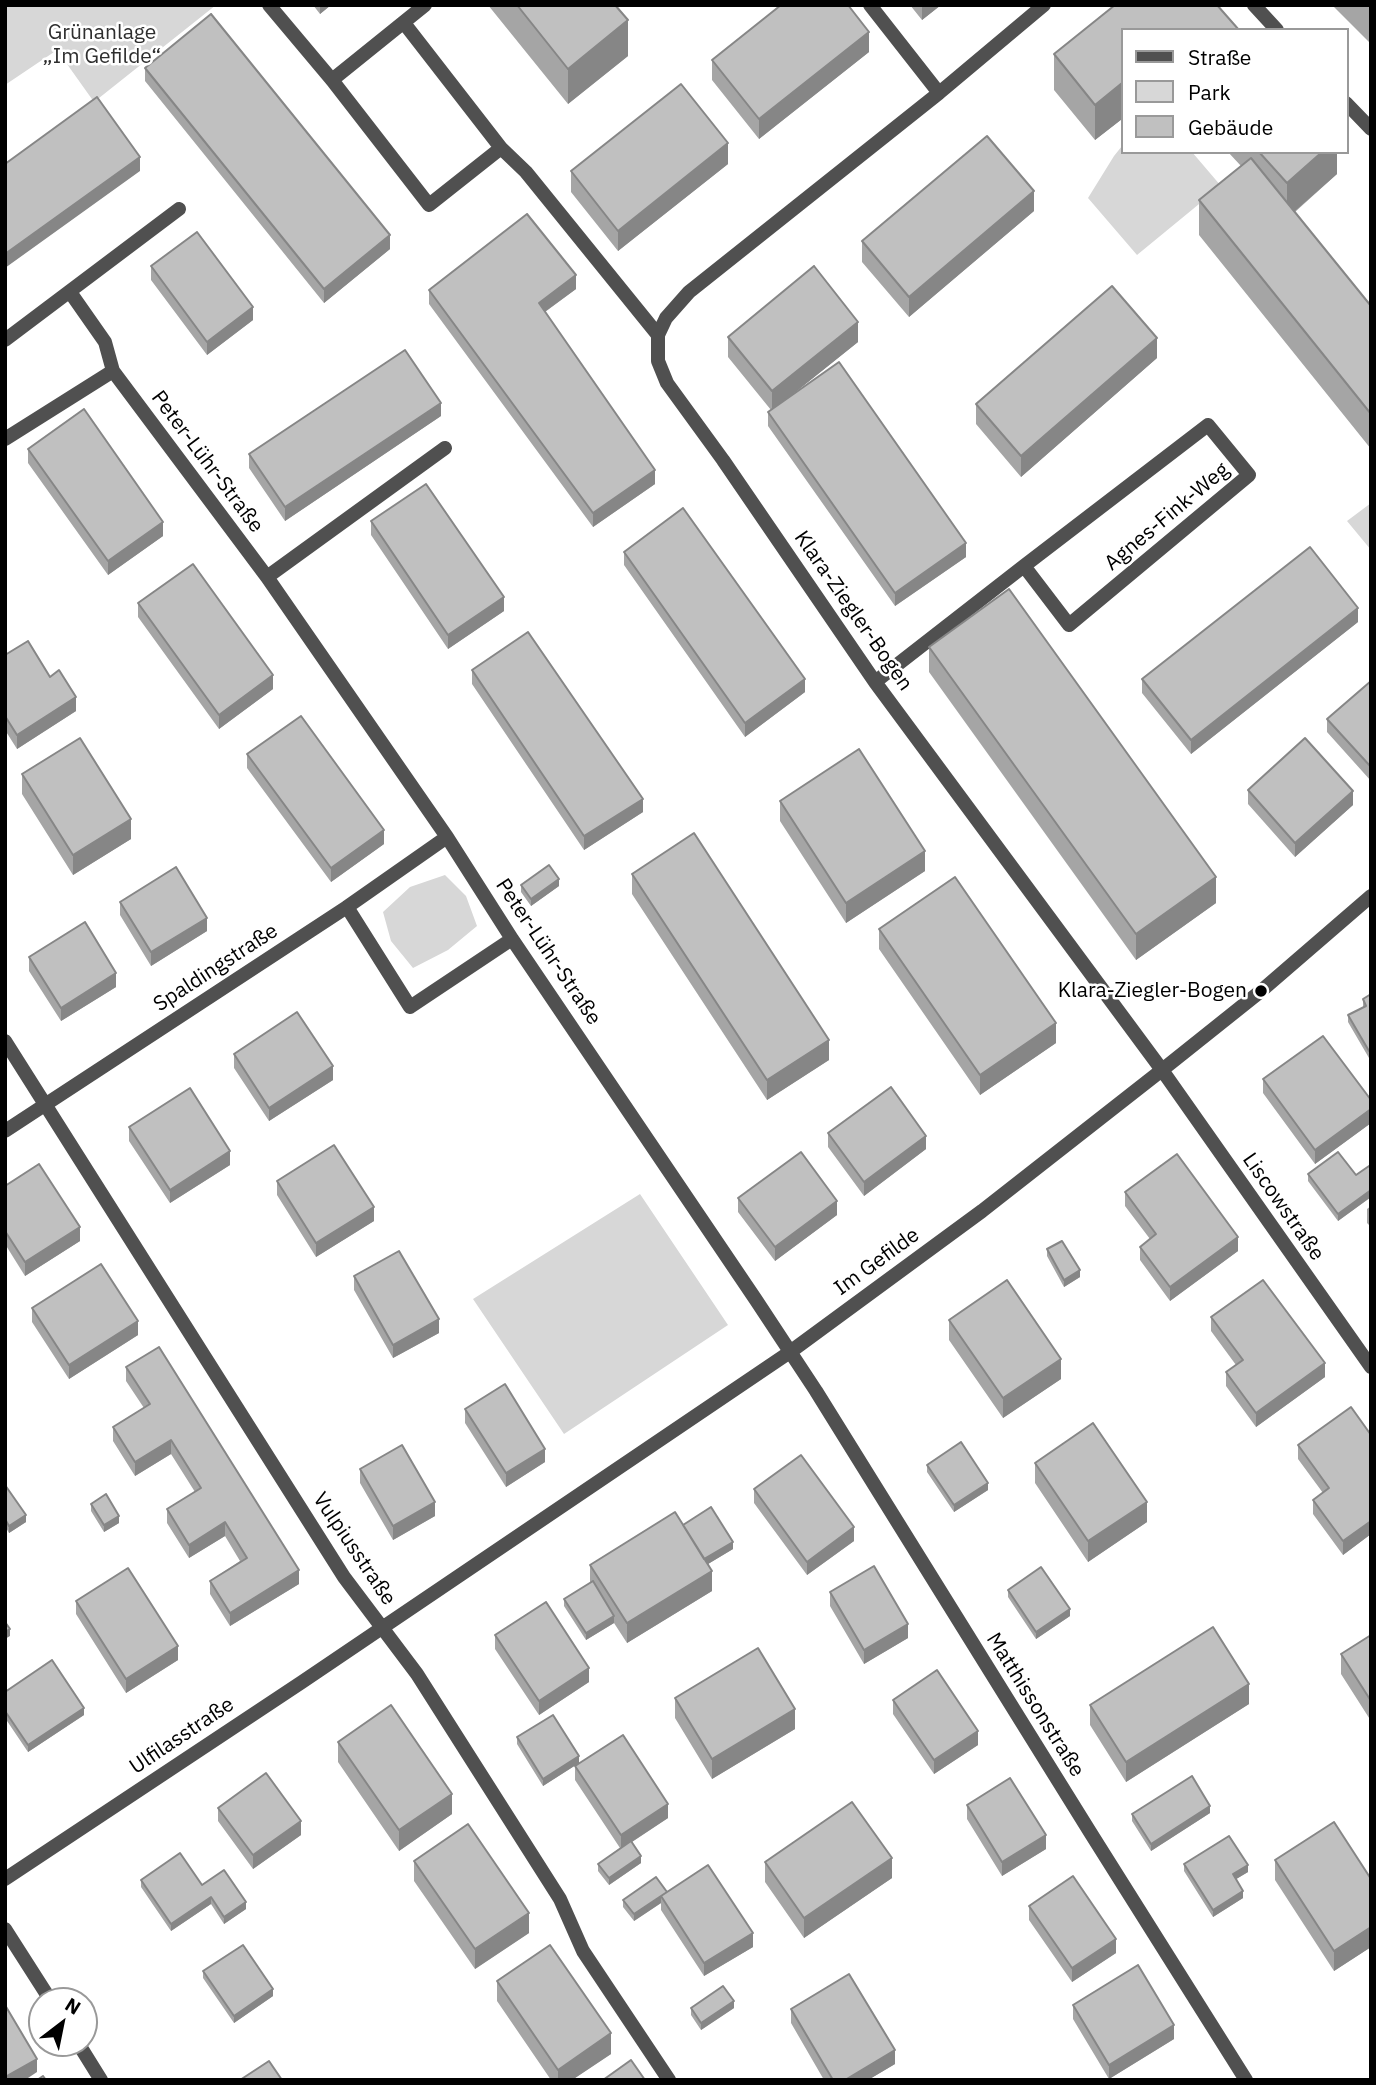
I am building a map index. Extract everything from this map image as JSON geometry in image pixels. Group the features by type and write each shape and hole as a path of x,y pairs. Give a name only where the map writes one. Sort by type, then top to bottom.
{"street":[{"path":"270,5 429,205 501,148"},
{"path":"331,80 425,5"},
{"path":"870,5 939,93"},
{"path":"404,23 501,148 526,172 658,335 666,318 689,292 939,93 1044,5"},
{"path":"1254,5 1275,28"},
{"path":"1348,105 1371,129"},
{"path":"5,340 179,209"},
{"name":"Peter-Lühr-Straße","path":"71,292 105,342 113,371 267,578 447,837 512,939 790,1352"},
{"name":"Klara-Ziegler-Bogen","path":"658,335 658,361 667,383 875,682 1161,1070"},
{"path":"5,439 113,371"},
{"name":"Agnes-Fink-Weg","path":"875,682 1024,566 1208,425 1250,475 1069,625 1024,566"},
{"path":"267,578 446,448"},
{"name":"Spaldingstraße","path":"5,1131 447,837"},
{"name":"Im Gefilde","path":"382,1628 790,1352 982,1211 1261,991 1371,896"},
{"path":"347,906 410,1007 512,939"},
{"name":"Vulpiusstraße","path":"5,1041 344,1577 431,1696 559,1899 583,1951 669,2080"},
{"name":"Liscowstraße","path":"1161,1070 1371,1367"},
{"name":"Matthissonstraße","path":"790,1352 1246,2080"},
{"name":"Ulfilasstraße","path":"5,1879 382,1628"},
{"path":"5,1929 42,1987"},
{"path":"87,2057 101,2080"}],"green space":[{"name":"Grünanlage „Im Gefilde“","path":"5,5 216,5 94,102 57,50 5,85"},
{"path":"1120,148 1120,154 1194,154 1221,186 1137,255 1088,198"},
{"path":"1371,503 1371,550 1347,521"},
{"path":"445,875 466,896 477,926 448,950 413,968 391,941 383,912 410,887"},
{"path":"640,1194 728,1325 564,1434 473,1299"}],"building":[{"path":"517,5 615,5 628,20 568,69"},
{"path":"781,5 848,5 869,32 759,119 712,60"},
{"path":"1115,5 1217,5 1237,28 1120,28 1120,85 1095,105 1054,54"},
{"path":"211,14 390,235 324,289 145,68"},
{"path":"681,84 728,143 618,231 571,171"},
{"path":"97,97 140,157 5,254 5,164"},
{"path":"987,136 1034,191 909,297 862,241"},
{"path":"1261,154 1320,154 1287,183"},
{"path":"1251,158 1371,306 1371,414 1199,200"},
{"path":"527,214 576,275 539,303 655,470 593,513 429,290"},
{"path":"197,232 253,307 207,342 151,266"},
{"path":"814,266 858,322 772,391 728,337"},
{"path":"1112,286 1157,338 1021,456 976,404"},
{"path":"405,350 441,403 285,507 249,454"},
{"path":"839,362 966,543 895,593 768,412"},
{"path":"84,409 163,522 108,561 28,449"},
{"path":"426,484 504,597 448,635 371,521"},
{"path":"683,508 805,679 745,723 624,552"},
{"path":"1310,547 1358,608 1191,740 1142,679"},
{"path":"193,564 273,675 219,715 138,603"},
{"path":"1009,589 1216,877 1136,934 929,647"},
{"path":"528,632 643,799 584,836 472,670"},
{"path":"28,641 50,677 59,670 76,697 17,735 5,716 5,655"},
{"path":"1371,681 1371,767 1327,719"},
{"path":"301,716 384,830 331,868 247,754"},
{"path":"80,738 131,819 73,855 22,774"},
{"path":"1305,738 1353,791 1295,843 1248,790"},
{"path":"859,749 925,851 846,903 780,801"},
{"path":"694,833 829,1040 767,1080 632,874"},
{"path":"549,865 559,879 531,899 521,885"},
{"path":"176,867 207,918 151,952 120,902"},
{"path":"955,877 1056,1023 980,1075 879,929"},
{"path":"85,922 116,973 61,1008 29,957"},
{"path":"1371,994 1369,1051 1348,1015 1366,1006 1363,999"},
{"path":"297,1012 333,1066 269,1108 234,1054"},
{"path":"1323,1036 1371,1100 1371,1109 1315,1150 1263,1079"},
{"path":"891,1087 926,1136 864,1182 828,1133"},
{"path":"190,1088 230,1151 170,1190 129,1127"},
{"path":"334,1145 374,1207 316,1243 277,1181"},
{"path":"801,1152 837,1201 775,1247 738,1198"},
{"path":"1338,1152 1356,1175 1369,1166 1371,1190 1338,1214 1308,1174"},
{"path":"1177,1154 1238,1237 1170,1287 1140,1247 1156,1234 1125,1192"},
{"path":"39,1164 80,1227 25,1262 5,1231 5,1186"},
{"path":"1062,1241 1080,1270 1064,1280 1047,1249"},
{"path":"399,1251 439,1319 393,1345 354,1276"},
{"path":"101,1264 138,1321 69,1365 32,1308"},
{"path":"1007,1280 1061,1359 1003,1398 949,1320"},
{"path":"1263,1280 1325,1363 1256,1413 1226,1372 1243,1360 1211,1317"},
{"path":"159,1347 299,1570 230,1613 210,1581 247,1558 225,1522 189,1545 167,1509 201,1488 171,1440 135,1462 113,1427 150,1404 126,1367"},
{"path":"505,1384 545,1449 506,1473 465,1409"},
{"path":"1351,1407 1371,1435 1371,1521 1343,1541 1313,1500 1329,1488 1298,1445"},
{"path":"1093,1423 1147,1502 1088,1541 1035,1463"},
{"path":"961,1442 988,1483 954,1505 927,1465"},
{"path":"402,1445 435,1502 393,1526 360,1469"},
{"path":"801,1455 854,1527 807,1562 754,1489"},
{"path":"5,1485 26,1515 9,1526 5,1519"},
{"path":"106,1494 119,1516 104,1525 91,1504"},
{"path":"711,1507 733,1542 704,1559 683,1525"},
{"path":"675,1512 712,1571 627,1623 590,1565"},
{"path":"874,1566 908,1624 864,1650 830,1592"},
{"path":"1041,1567 1070,1609 1036,1632 1008,1590"},
{"path":"128,1568 178,1646 126,1679 76,1601"},
{"path":"593,1581 614,1616 586,1633 564,1599"},
{"path":"546,1602 589,1668 539,1701 495,1635"},
{"path":"1213,1627 1249,1684 1126,1762 1090,1705"},
{"path":"1371,1635 1371,1701 1341,1654"},
{"path":"758,1648 795,1709 712,1759 675,1698"},
{"path":"52,1660 84,1708 28,1745 5,1711 5,1692"},
{"path":"937,1670 978,1731 934,1760 893,1700"},
{"path":"391,1705 452,1794 399,1830 338,1742"},
{"path":"553,1715 579,1756 543,1779 517,1737"},
{"path":"623,1735 668,1804 621,1835 575,1766"},
{"path":"266,1773 301,1821 253,1855 218,1808"},
{"path":"1192,1776 1210,1806 1151,1844 1132,1814"},
{"path":"1010,1778 1046,1835 1002,1862 967,1805"},
{"path":"852,1802 892,1858 804,1918 765,1862"},
{"path":"1334,1822 1371,1879 1371,1927 1334,1951 1275,1860"},
{"path":"468,1824 529,1913 475,1949 414,1861"},
{"path":"1229,1836 1248,1865 1233,1874 1243,1891 1213,1910 1184,1864"},
{"path":"631,1841 641,1856 609,1878 598,1864"},
{"path":"180,1853 202,1885 224,1870 246,1902 224,1917 211,1897 171,1924 141,1880"},
{"path":"708,1865 753,1933 704,1963 661,1896"},
{"path":"1073,1876 1116,1939 1072,1968 1029,1906"},
{"path":"656,1877 667,1892 634,1914 623,1900"},
{"path":"243,1945 273,1989 234,2016 203,1971"},
{"path":"550,1945 611,2033 558,2070 497,1981"},
{"path":"1138,1965 1174,2025 1109,2065 1073,2005"},
{"path":"849,1974 895,2050 845,2080 833,2080 791,2009"},
{"path":"723,1986 734,2001 701,2023 691,2008"},
{"path":"5,2005 28,2044 28,2057 37,2059 5,2077"},
{"path":"631,2060 645,2080 603,2080"},
{"path":"269,2061 282,2080 240,2080"}],"place":[{"name":"Klara-Ziegler-Bogen","path":"1261,991"}]}
